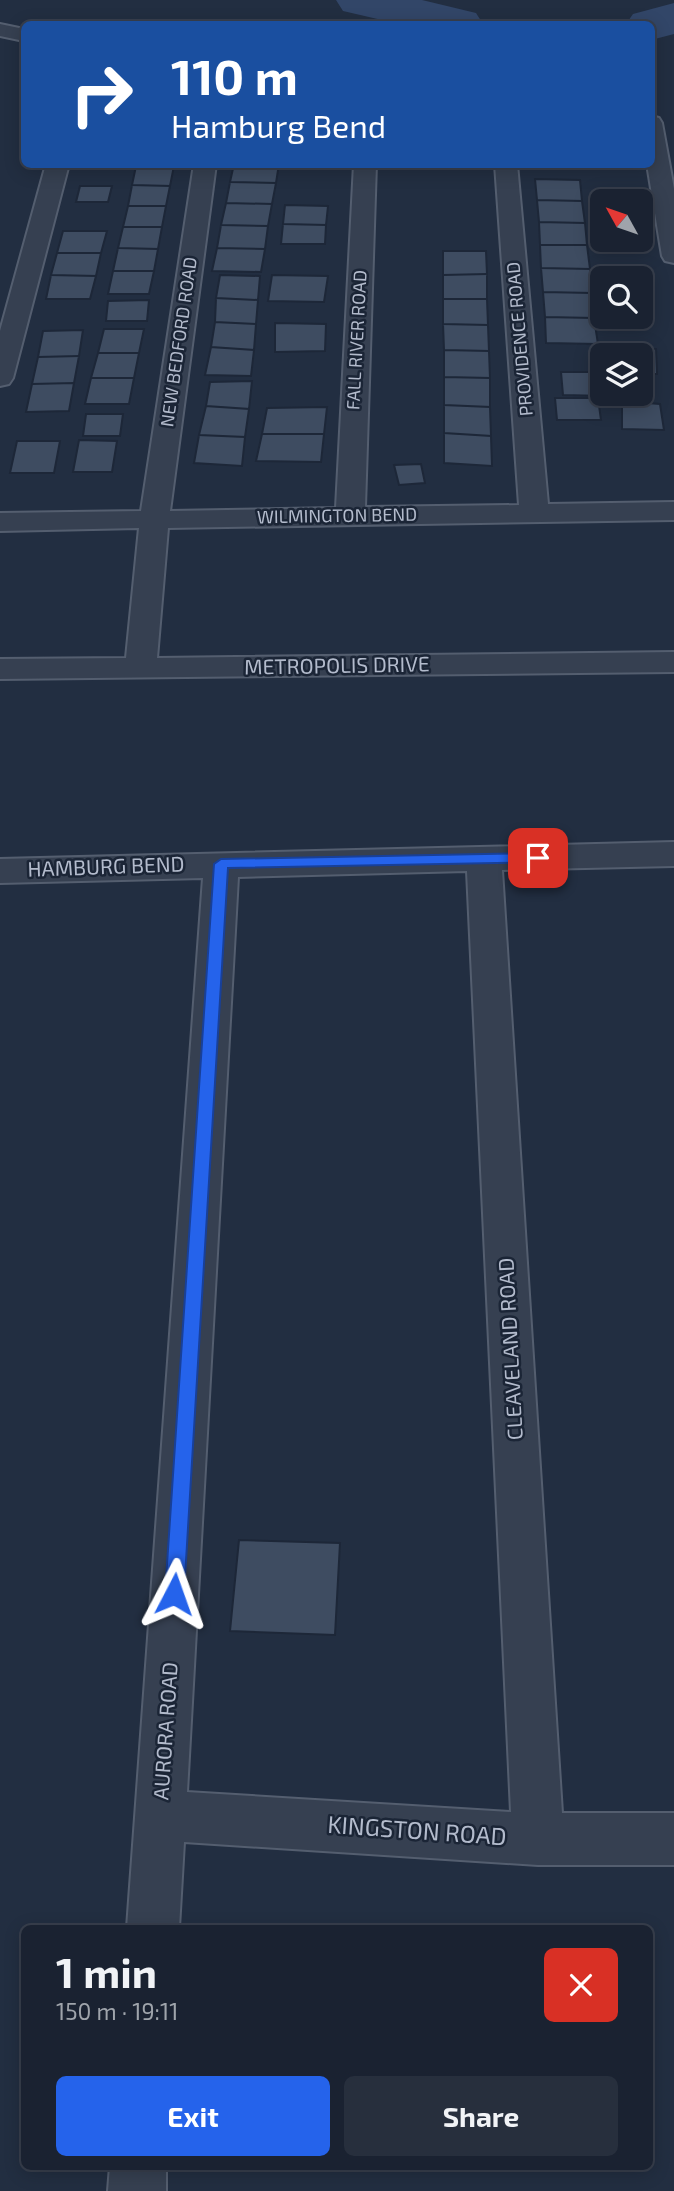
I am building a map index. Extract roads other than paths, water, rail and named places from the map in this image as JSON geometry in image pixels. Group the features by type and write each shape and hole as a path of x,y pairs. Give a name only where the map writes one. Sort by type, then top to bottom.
{"street":[{"path":"0,30 21,34"},
{"path":"655,146 674,256"},
{"path":"0,378 57,168"},
{"name":"NEW BEDFORD ROAD","path":"141,667 153,520 204,168"},
{"name":"FALL RIVER ROAD","path":"350,516 365,168"},
{"name":"PROVIDENCE ROAD","path":"506,168 534,513"},
{"name":"WILMINGTON BEND","path":"0,522 674,510"},
{"name":"METROPOLIS DRIVE","path":"0,669 674,662"},
{"name":"HAMBURG BEND","path":"0,870 674,854"},
{"name":"CLEAVELAND ROAD","path":"484,860 538,1839"},
{"name":"AURORA ROAD","path":"153,1925 221,864"},
{"name":"KINGSTON ROAD","path":"160,1815 538,1839 674,1839"},
{"path":"137,2191 138,2170"}],"waterway":[{"path":"361,0 446,21"},
{"path":"655,24 674,18"}]}
